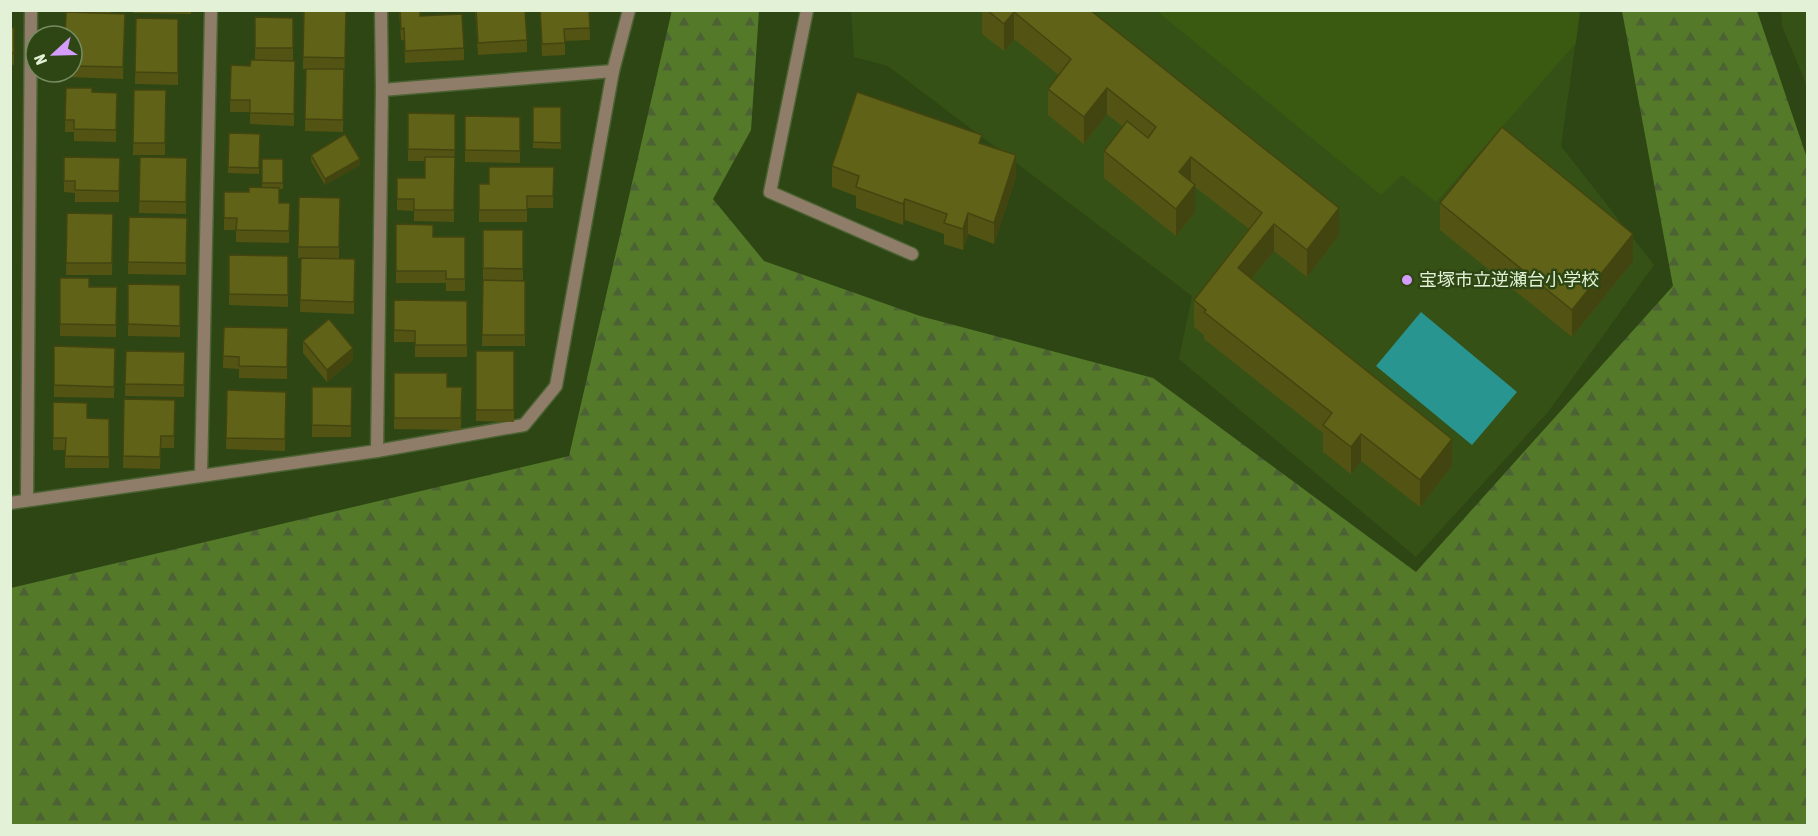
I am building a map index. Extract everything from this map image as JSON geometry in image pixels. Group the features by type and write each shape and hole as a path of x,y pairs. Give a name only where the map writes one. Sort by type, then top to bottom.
{"street":[{"path":"27,500 31,10"},
{"path":"201,475 211,10"},
{"path":"377,450 381,10"},
{"path":"10,502 377,450 524,425 556,386 613,71 629,10"},
{"path":"807,10 770,192 912,255"},
{"path":"382,90 613,71"}],"shaded area":[{"name":"宝塚市立逆瀬台小学校","path":"851,11 1580,11 1561,146 1654,265 1548,412 1416,557 1179,359 1192,296 888,66 854,57"},
{"path":"1157,11 1580,11 1576,43 1436,202 1402,175 1381,195"},
{"path":"1781,11 1807,11 1807,86 1782,26"}],"green space":[{"path":"672,10 759,11 751,130 713,199 764,261 920,316 1153,378 1416,572 1673,286 1622,11 1757,11 1807,158 1807,825 11,825 11,588 569,456"}],"water":[{"path":"1421,312 1517,392 1472,445 1376,366"}],"building":[{"path":"304,10 346,10 345,58 303,57"},
{"path":"400,10 420,10 420,16 462,14 464,48 405,51"},
{"path":"476,10 525,10 527,40 478,43"},
{"path":"540,10 589,10 590,28 564,29 565,43 542,44"},
{"path":"987,10 1090,10 1339,208 1307,250 1274,224 1238,268 1452,439 1420,480 1361,434 1351,447 1323,425 1332,413 1204,312 1206,310 1194,300 1262,213 1191,157 1179,172 1195,185 1176,209 1104,151 1127,121 1148,138 1156,127 1107,88 1084,117 1048,89 1071,59 1014,12 1004,24"},
{"path":"66,12 125,14 123,67 84,66 84,24 66,24"},
{"path":"255,17 293,18 293,48 255,48"},
{"path":"136,18 178,19 178,73 135,72"},
{"path":"10,27 14,28 14,53 10,53"},
{"path":"251,60 295,61 294,114 250,113 250,100 230,100 231,65 250,66"},
{"path":"306,69 344,69 343,120 305,119"},
{"path":"66,88 92,88 92,92 117,93 116,130 74,129 74,120 65,120"},
{"path":"134,90 166,90 165,143 133,143"},
{"path":"857,92 982,135 979,143 1016,155 994,223 968,213 963,229 944,223 947,214 905,199 903,204 856,187 859,176 832,166"},
{"path":"533,107 561,107 561,143 533,142"},
{"path":"408,113 455,114 455,150 408,149"},
{"path":"465,116 520,117 520,151 465,150"},
{"path":"1502,127 1633,234 1572,310 1440,203"},
{"path":"229,133 260,134 259,168 228,167"},
{"path":"345,134 360,159 325,179 311,155"},
{"path":"64,157 120,158 119,191 75,190 75,181 64,181"},
{"path":"140,157 187,158 186,202 139,201"},
{"path":"425,157 455,157 454,210 414,210 414,199 397,199 397,178 425,178"},
{"path":"262,159 283,159 283,183 262,183"},
{"path":"489,167 554,167 553,196 527,196 527,210 479,210 479,184 489,184"},
{"path":"249,187 279,188 279,203 290,203 289,231 236,230 237,218 224,218 224,192 249,192"},
{"path":"299,197 340,198 339,247 298,247"},
{"path":"67,213 113,214 112,263 66,263"},
{"path":"129,217 187,218 186,263 128,262"},
{"path":"396,224 433,225 433,237 465,237 465,279 446,279 446,271 396,271"},
{"path":"483,230 523,230 523,269 483,268"},
{"path":"229,255 288,256 288,295 229,294"},
{"path":"301,258 355,259 354,302 300,300"},
{"path":"60,278 89,278 89,287 117,287 116,325 60,324"},
{"path":"483,280 525,281 525,335 482,335"},
{"path":"128,284 180,285 180,326 128,324"},
{"path":"394,300 467,301 467,345 415,345 415,331 394,330"},
{"path":"329,319 353,348 327,370 303,341"},
{"path":"224,327 288,328 287,367 239,366 239,357 223,356"},
{"path":"54,346 115,348 114,387 54,385"},
{"path":"126,351 185,352 184,385 125,384"},
{"path":"476,351 514,351 514,410 476,410"},
{"path":"394,373 447,373 447,387 462,387 461,418 394,418"},
{"path":"312,387 352,387 351,426 312,425"},
{"path":"227,390 286,392 285,439 226,438"},
{"path":"124,399 175,400 174,436 161,436 160,457 123,456"},
{"path":"53,402 87,403 87,418 109,419 109,457 65,456 66,438 53,438"}],"place":[{"name":"宝塚市立逆瀬台小学校","path":"1407,280"}]}
